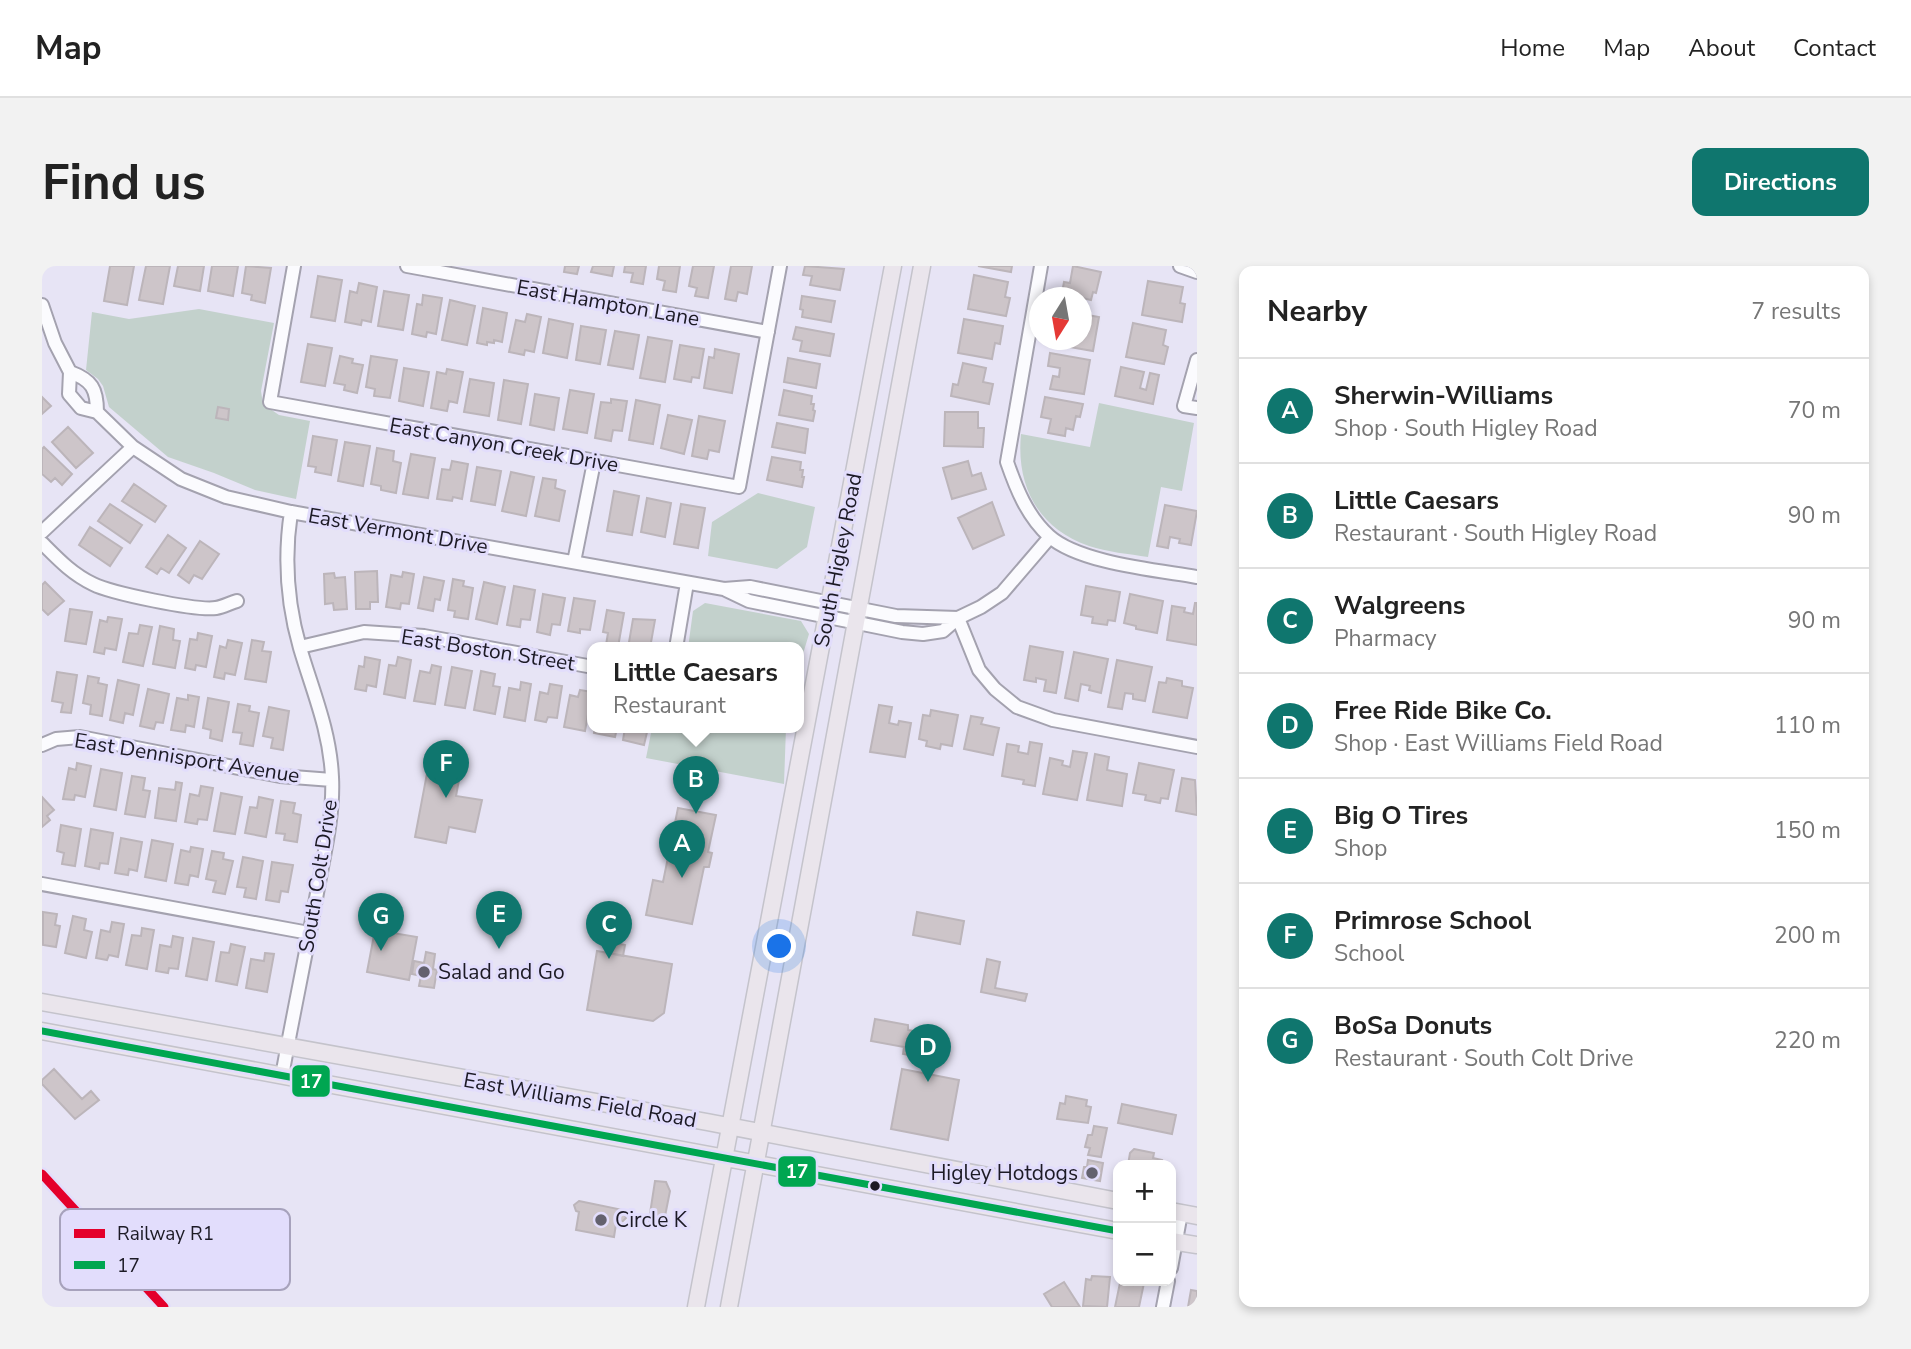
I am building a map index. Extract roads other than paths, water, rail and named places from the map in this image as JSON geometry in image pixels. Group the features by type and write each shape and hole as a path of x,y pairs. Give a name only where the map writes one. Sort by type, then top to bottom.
{"main road":[{"name":"South Higley Road","path":"695,1307 893,266"},
{"name":"South Higley Road","path":"729,1307 922,266"},
{"path":"790,808 821,808"},
{"name":"East Williams Field Road","path":"42,1002 729,1126 1113,1200"},
{"name":"East Williams Field Road","path":"42,1031 1113,1230"},
{"path":"1176,1242 1197,1245"}],"street":[{"name":"East Canyon Creek Drive","path":"294,266 270,402 739,487 768,332"},
{"name":"East Hampton Lane","path":"407,266 430,268 768,332"},
{"path":"768,332 780,266"},
{"path":"1041,266 1007,462 1017,493 1050,537 1096,559 1197,578"},
{"path":"1180,266 1197,272"},
{"name":"East Vermont Drive","path":"42,305 46,332 70,372 90,382 96,390 97,412"},
{"path":"1191,407 1197,360"},
{"name":"East Vermont Drive","path":"70,372 69,394 80,408 97,412 133,447 181,479 246,503 687,583 724,589 750,587 856,615 902,632 923,634 943,631 958,618 981,607 1002,593 1050,537"},
{"path":"42,532 133,447"},
{"path":"574,562 594,462"},
{"name":"South Colt Drive","path":"282,1076 328,836 332,780 329,746 321,709 300,647 288,592 286,540 291,512"},
{"path":"42,543 67,569 94,585 133,596 194,607 215,608 237,601"},
{"path":"677,642 687,583"},
{"path":"958,618 979,670 995,689 1017,707 1053,720 1197,747"},
{"name":"East Boston Street","path":"300,647 364,632 424,636 587,666"},
{"name":"East Dennisport Avenue","path":"42,745 56,739 80,737 280,776 332,780"},
{"path":"42,884 309,933"},
{"path":"1176,1233 1183,1213"},
{"path":"1163,1307 1167,1286"}],"rail line":[{"name":"R1","path":"42,1174 74,1209"},
{"name":"R1","path":"148,1290 164,1307"}],"place":[{"name":"Primrose School","path":"446,798"},
{"name":"Little Caesars","path":"696,814"},
{"name":"Sherwin-Williams","path":"682,878"},
{"name":"Big O Tires","path":"499,949"},
{"name":"BoSa Donuts","path":"381,951"},
{"name":"Walgreens","path":"609,959"},
{"name":"Salad and Go","path":"424,972"},
{"name":"Free Ride Bike Co.","path":"928,1082"},
{"name":"Higley Hotdogs","path":"1092,1173"},
{"name":"Circle K","path":"601,1220"}]}
